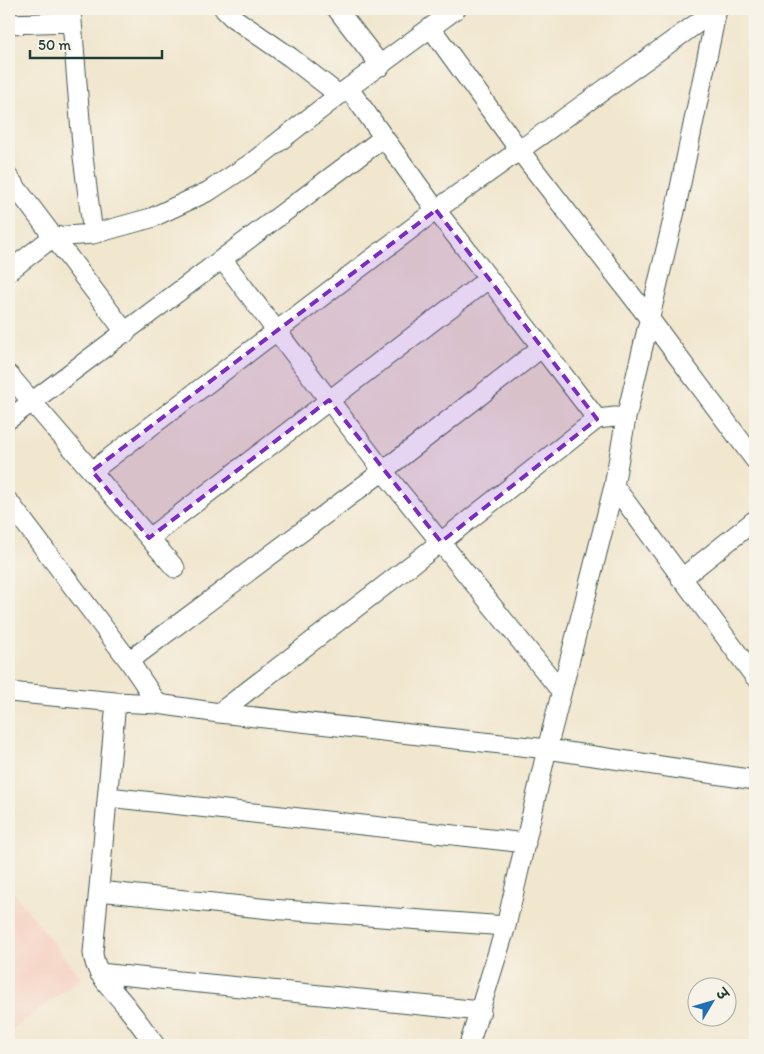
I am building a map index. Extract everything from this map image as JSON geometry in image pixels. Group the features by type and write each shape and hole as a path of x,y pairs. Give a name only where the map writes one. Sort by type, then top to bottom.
{"street":[{"path":"224,9 232,17 344,92 383,138 488,279 597,419"},
{"path":"337,9 381,66"},
{"path":"9,272 53,237 93,234 151,218 209,192 250,164 454,9"},
{"path":"92,471 436,210 717,9"},
{"path":"469,1045 506,926 547,749 614,486 626,418 678,197 717,9"},
{"path":"9,24 71,16 83,157 93,234"},
{"path":"431,28 520,150 755,460"},
{"path":"9,419 383,138"},
{"path":"9,178 126,332"},
{"path":"222,259 383,471 561,692"},
{"path":"149,538 488,279"},
{"path":"129,661 383,471 541,348"},
{"path":"9,375 175,568"},
{"path":"219,713 597,419 626,418"},
{"path":"614,486 755,677"},
{"path":"9,502 129,661 158,704"},
{"path":"681,579 755,520"},
{"path":"9,692 158,704 219,713 547,749 755,780"},
{"path":"116,702 93,953 94,963 99,973 129,1009 155,1045"},
{"path":"108,797 526,844"},
{"path":"99,892 270,909 506,926"},
{"path":"99,973 481,1011"}],"highlighted area":[{"path":"436,210 597,419 441,542 329,400 149,538 92,471"}],"shaded area":[{"path":"9,887 81,978 9,1032"}]}
